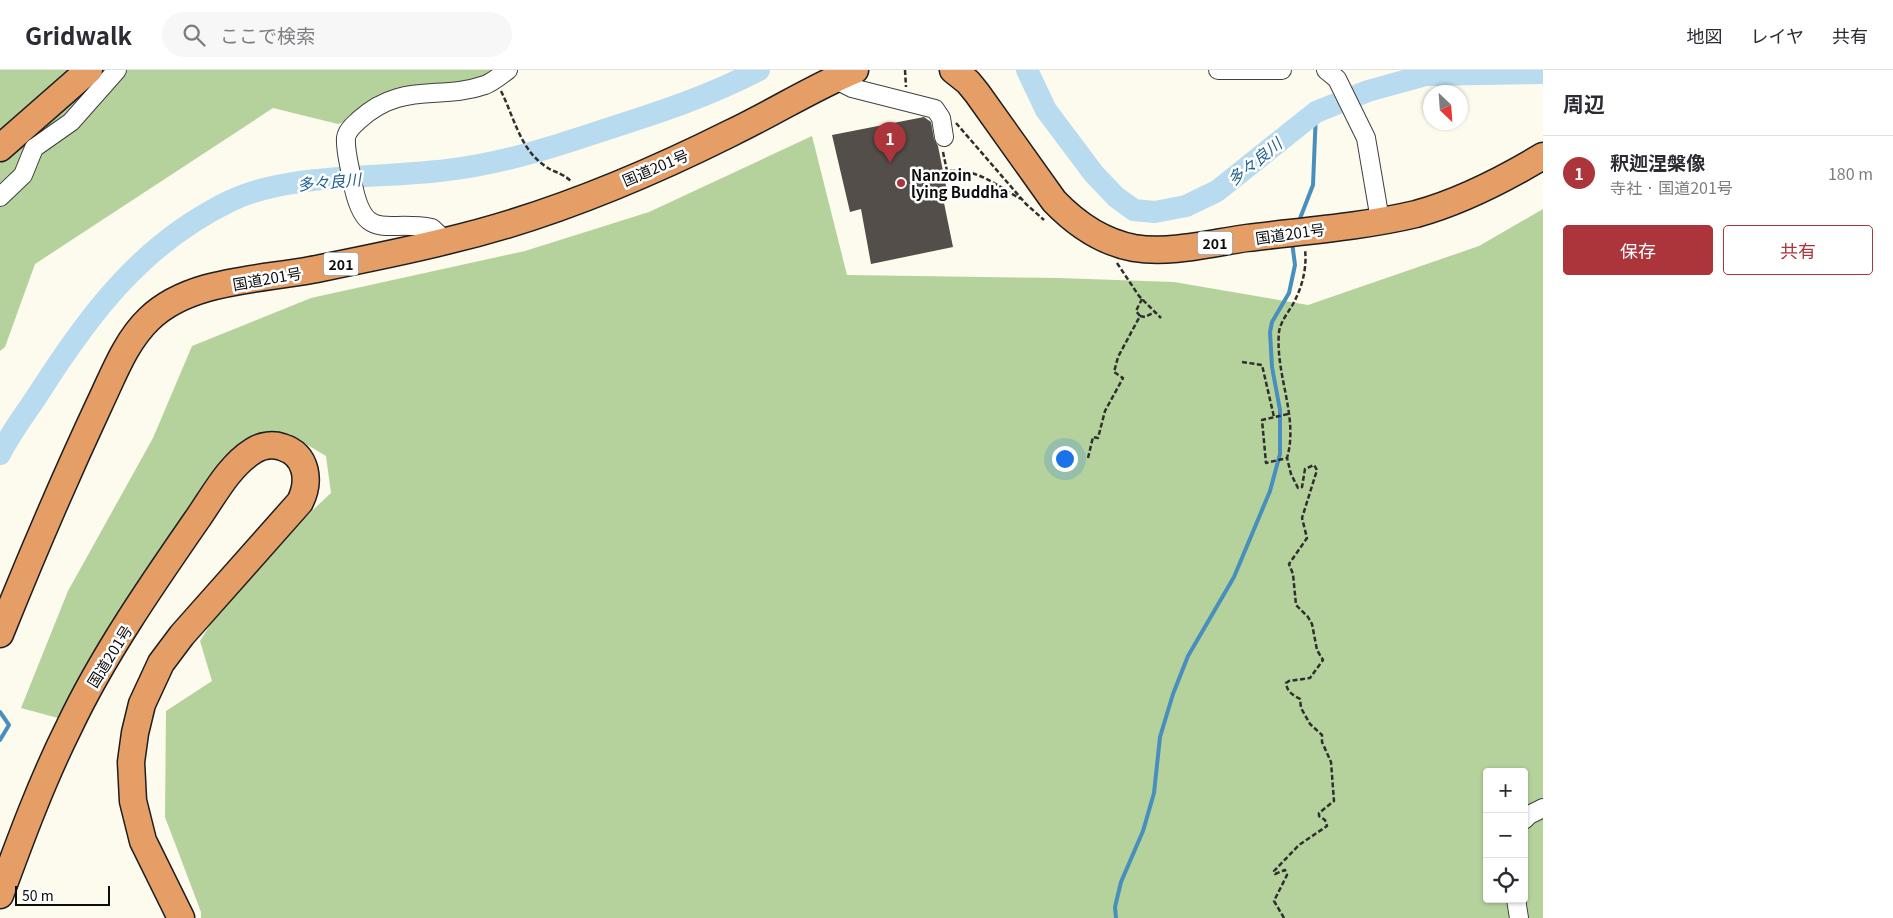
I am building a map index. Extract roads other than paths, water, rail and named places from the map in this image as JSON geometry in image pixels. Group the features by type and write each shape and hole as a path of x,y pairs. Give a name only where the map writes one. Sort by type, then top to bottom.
{"highway":[{"path":"0,148 44,100 65,70"},
{"path":"0,128 89,70"},
{"name":"国道201号","path":"953,70 977,93 1054,201 1067,214 1101,237 1121,245 1155,249 1303,231 1415,214 1460,198 1543,156"},
{"name":"国道201号","path":"0,634 120,360 138,330 148,319 172,301 206,288 311,270 481,232 585,196 657,168 732,133 844,75"},
{"name":"国道201号","path":"0,895 36,798 92,682 180,544 233,468 254,450 276,445 292,451 303,465 306,484 300,502 188,628 161,663 149,686 135,733 131,779 138,823 151,858 181,918"}],"street":[{"path":"0,197 23,175 34,148 71,122 117,70"},
{"path":"1218,70 1282,70"},
{"path":"446,241 432,228 375,225 362,215 355,198 346,138 348,132 364,116 392,100 411,94 462,91 487,84 501,75"},
{"path":"844,75 852,88 935,110 941,118 943,143"},
{"path":"1332,75 1366,138 1380,220"},
{"path":"1528,815 1543,808"},
{"path":"1517,903 1519,918"}],"waterway":[{"name":"多々良川","path":"0,454 78,335 121,283 170,238 199,218 230,201 280,185 336,178 421,173 487,164 566,143 663,110 722,88 759,70"},
{"name":"多々良川","path":"1027,70 1046,110 1094,174 1116,197 1134,210 1155,212 1186,206 1217,191 1316,112 1368,91 1426,75 1543,73"},
{"path":"1299,221 1313,185 1316,112"},
{"path":"1116,918 1115,907 1121,882 1143,831 1154,793 1160,737 1173,694 1188,656 1234,577 1270,491 1280,454 1280,410 1272,367 1270,332 1272,322 1289,293 1295,265 1292,242"},
{"path":"0,712 9,725 0,740"}],"place":[{"name":"釈迦涅槃像","path":"890,163"},
{"name":"Nanzoin lying Buddha","path":"901,183"}]}
